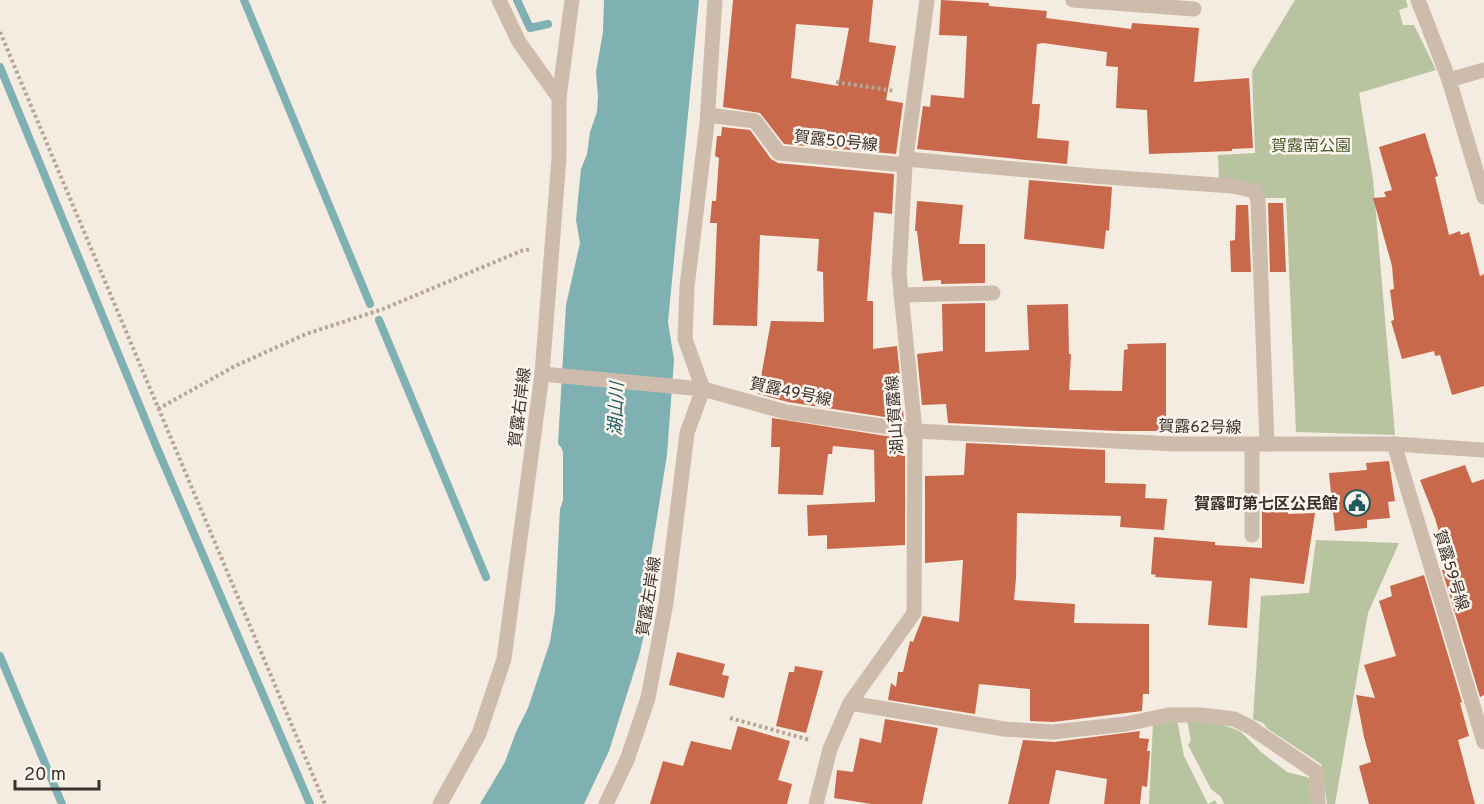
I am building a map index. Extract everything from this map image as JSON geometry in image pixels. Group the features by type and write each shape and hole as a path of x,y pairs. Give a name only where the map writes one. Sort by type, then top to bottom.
{"street":[{"path":"499,0 519,42 559,98"},
{"name":"賀露右岸線","path":"440,804 479,734 504,659 549,375 552,246 559,158 559,98 573,0"},
{"path":"703,389 685,339 687,287 708,115 715,0"},
{"name":"湖山賀露線","path":"816,804 831,746 850,703 914,613 915,431 899,273 905,162 927,0"},
{"path":"1073,0 1194,9"},
{"path":"1418,0 1449,80 1484,197"},
{"path":"1449,80 1484,70"},
{"name":"賀露50号線","path":"708,115 755,121 779,153 1232,186 1255,191 1258,201 1260,445"},
{"path":"901,295 993,293"},
{"name":"賀露49号線","path":"549,375 659,383 703,389 786,412 915,431"},
{"name":"賀露左岸線","path":"606,804 627,760 648,698 666,603 687,434 703,389"},
{"name":"賀露62号線","path":"915,431 1123,442 1260,445 1394,444 1484,450"},
{"name":"賀露59号線","path":"1394,444 1484,742"},
{"path":"1252,535 1260,445"},
{"path":"850,703 1004,729 1053,732 1126,724 1168,715 1201,715 1234,719 1250,727 1316,772 1318,804"}],"path":[{"path":"0,32 325,804"},
{"path":"836,82 915,94"},
{"path":"158,409 235,366 306,334 383,309 521,251 552,246"},
{"path":"730,718 831,746"}],"green space":[{"name":"賀露南公園","path":"1295,0 1406,0 1408,7 1399,10 1403,25 1414,25 1436,70 1359,93 1373,179 1395,435 1296,432 1286,198 1264,198 1219,179 1218,155 1255,153 1252,71"},
{"path":"1316,540 1399,543 1368,613 1335,804 1327,804 1321,764 1268,729 1263,723 1253,719 1261,596 1309,593"},
{"path":"1187,719 1206,720 1241,732 1261,752 1287,772 1307,777 1311,804 1224,804 1221,797 1211,789 1188,745 1191,741"},
{"path":"1177,720 1184,756 1208,804 1149,804 1153,723"}],"water":[{"name":"湖山川","path":"604,0 699,0 668,322 674,360 667,455 650,561 649,613 639,656 609,751 584,804 480,804 505,762 528,708 550,642 555,611 560,509 563,500 563,452 558,444 566,305 580,243 576,220 581,169 597,112 596,72 603,32"}],"building":[{"path":"733,0 873,0 869,42 896,46 886,100 903,103 896,154 784,144 760,113 723,107","holes":["796,24 849,28 838,86 791,78"]},
{"path":"941,0 989,3 989,6 1047,11 1046,18 1131,29 1132,23 1199,28 1194,82 1249,78 1253,148 1149,154 1147,110 1116,108 1118,67 1106,66 1107,52 1043,43 1037,44 1032,104 1040,104 1037,138 1069,141 1067,164 917,149 923,106 930,107 931,95 964,98 967,36 939,35"},
{"path":"722,127 750,130 771,159 778,163 894,174 892,214 874,212 867,301 873,301 873,349 897,346 904,420 788,402 758,394 771,321 824,322 823,272 817,271 819,239 760,235 757,326 713,325 717,223 710,223 712,201 716,201 719,158 715,156 717,136 721,136"},
{"path":"1425,133 1438,176 1435,177 1449,235 1460,231 1461,235 1469,232 1480,276 1484,274 1484,386 1452,395 1440,355 1435,356 1434,351 1402,359 1391,321 1394,320 1390,290 1394,289 1392,266 1373,198 1386,197 1384,192 1392,190 1379,147"},
{"path":"1029,180 1112,187 1109,231 1106,230 1104,249 1024,239"},
{"path":"917,201 963,205 959,244 985,244 985,283 941,284 941,280 923,281 917,231 915,231"},
{"path":"1268,203 1283,203 1286,272 1270,272"},
{"path":"1236,205 1248,205 1251,272 1231,272 1230,241 1235,240"},
{"path":"985,303 985,352 1029,350 1027,305 1068,304 1069,354 1071,354 1069,390 1122,391 1124,350 1128,349 1127,344 1166,343 1166,431 948,423 946,404 922,405 917,354 943,351 942,304"},
{"path":"772,418 905,439 905,545 827,549 827,535 808,536 807,505 875,502 874,450 833,446 832,454 828,454 823,495 778,494 780,447 771,447"},
{"path":"966,443 1105,450 1105,483 1146,484 1145,498 1167,499 1164,530 1120,527 1121,516 1017,513 1014,600 1075,604 1074,623 1149,624 1149,694 1143,694 1142,711 1053,722 1030,721 1030,689 979,684 975,714 888,700 891,683 896,687 898,672 903,672 910,641 913,642 923,616 959,622 963,560 925,563 925,476 964,475"},
{"path":"1389,461 1395,501 1388,502 1390,518 1367,520 1367,528 1335,531 1329,473 1367,470 1366,463"},
{"path":"1465,465 1472,483 1484,479 1484,695 1480,697 1442,570 1449,568 1435,518 1420,480"},
{"path":"1287,497 1288,514 1315,513 1304,584 1250,578 1247,628 1208,625 1212,581 1155,577 1156,575 1151,574 1154,537 1262,548 1262,498"},
{"path":"1424,575 1462,702 1460,703 1469,736 1458,740 1475,804 1369,804 1359,766 1371,762 1356,695 1375,698 1364,665 1396,656 1379,601 1392,596 1390,586"},
{"path":"677,652 725,664 722,675 729,676 724,698 669,685"},
{"path":"795,666 823,671 806,733 776,726 789,672 794,672"},
{"path":"885,719 938,728 922,804 871,804 834,798 837,770 853,772 860,738 881,743"},
{"path":"738,726 790,741 778,780 792,784 787,804 650,804 663,761 683,766 691,741 731,750"},
{"path":"1140,731 1139,738 1149,739 1147,751 1150,751 1147,787 1142,786 1140,804 1104,804 1107,779 1056,770 1049,804 1008,804 1023,740 1054,742"}],"waterway":[{"path":"244,0 370,304"},
{"path":"517,0 530,28 548,24"},
{"path":"0,67 157,448 310,804"},
{"path":"379,320 486,577"},
{"path":"0,656 62,804"}],"place":[{"name":"賀露町第七区公民館","path":"1357,503"}]}
